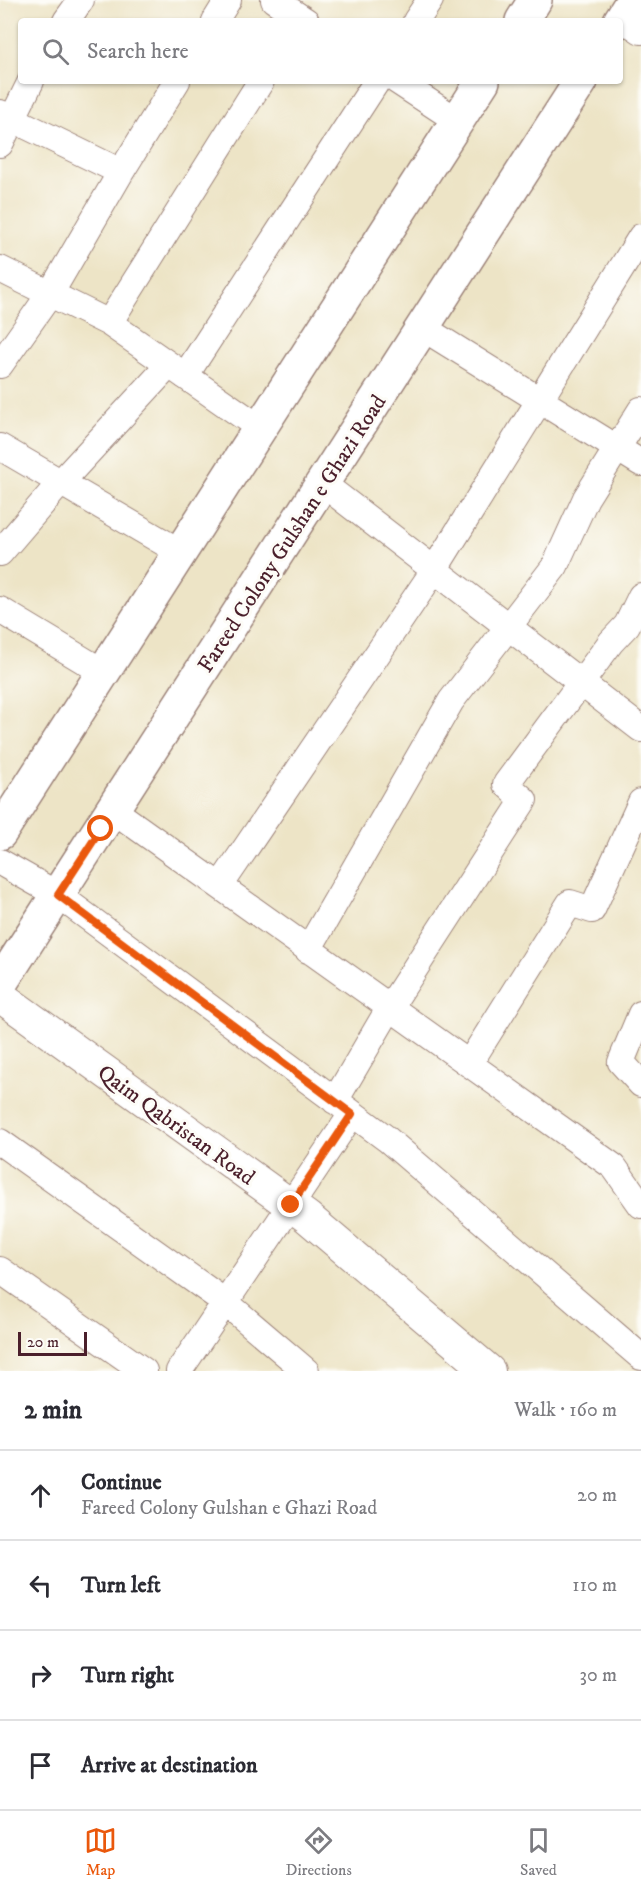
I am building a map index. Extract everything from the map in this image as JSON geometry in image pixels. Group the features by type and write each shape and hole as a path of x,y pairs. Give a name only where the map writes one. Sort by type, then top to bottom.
{"main road":[{"path":"524,18 535,0"},
{"path":"0,832 481,84"},
{"name":"Fareed Colony Gulshan e Ghazi Road","path":"0,984 579,84"}],"street":[{"path":"68,18 81,0"},
{"path":"217,18 228,0"},
{"path":"274,0 304,15"},
{"path":"418,18 430,0"},
{"path":"0,144 6,117 30,84"},
{"path":"0,365 50,294 175,84"},
{"path":"108,323 259,84"},
{"path":"0,553 60,483 177,371 375,84"},
{"path":"402,84 458,121"},
{"path":"6,117 121,172"},
{"path":"220,886 434,570 641,237"},
{"path":"0,269 108,323 260,428"},
{"path":"423,328 641,463"},
{"path":"308,950 451,702 555,566 586,498 641,410"},
{"path":"0,447 180,552"},
{"path":"323,484 641,729"},
{"path":"179,1371 291,1205 344,1107 390,1007 524,800 506,784 611,642 627,625 641,596"},
{"path":"0,610 103,672"},
{"path":"113,810 614,1167 641,1205"},
{"path":"469,1064 570,903 592,910 639,811"},
{"path":"0,862 58,895 387,1139 641,1357"},
{"name":"Qaim Qabristan Road","path":"0,996 307,1217 489,1371"},
{"path":"641,1014 621,1062 641,1084"},
{"path":"0,1142 225,1302 306,1371"},
{"path":"0,1270 144,1371"}],"route":[{"path":"101,829 58,895 352,1114 291,1205"}]}
